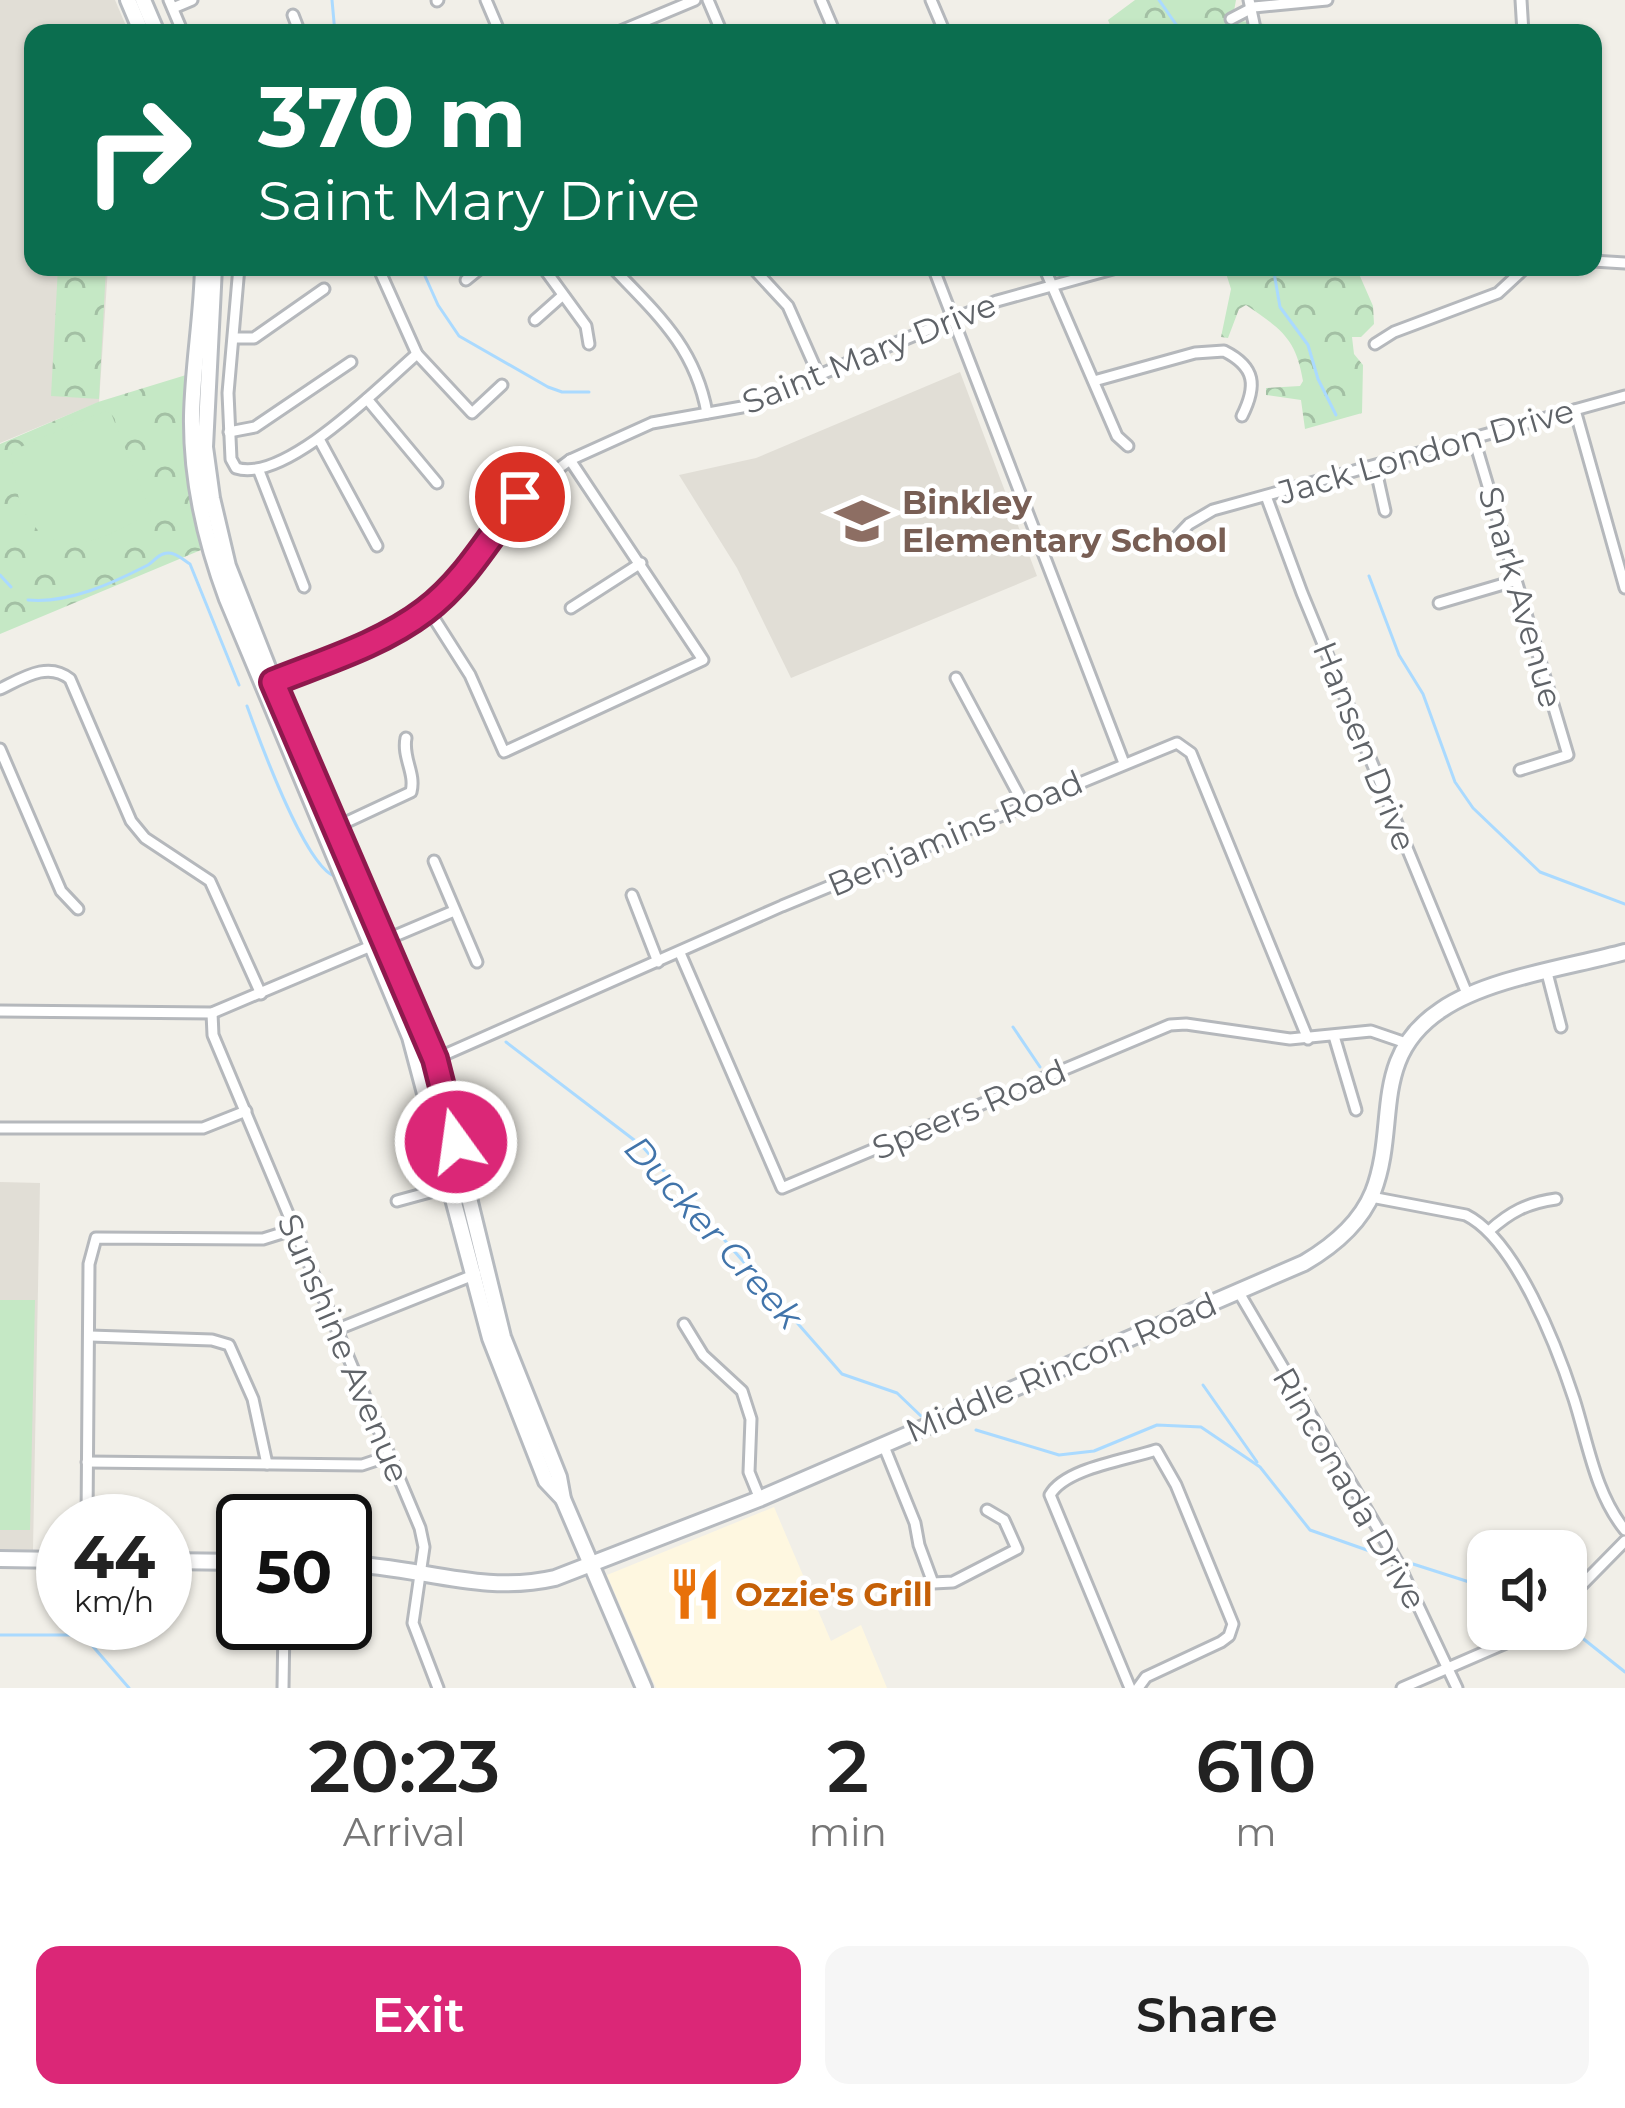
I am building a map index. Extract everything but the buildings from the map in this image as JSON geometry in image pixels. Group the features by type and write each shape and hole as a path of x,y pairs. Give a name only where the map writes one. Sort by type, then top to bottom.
{"main road":[{"path":"202,276 192,418 198,497 208,544 227,599 378,943 435,1059 481,1273 490,1338 546,1481 562,1499 644,1688"},
{"path":"214,276 206,433 212,497 234,583 336,827 378,943 481,1273"},
{"path":"1406,1043 1441,1010 1468,996 1625,952"},
{"name":"Middle Rincon Road","path":"372,1566 514,1586 591,1565 760,1498 1326,1250 1351,1228 1371,1197 1381,1170 1390,1084 1406,1043"},
{"path":"0,1559 36,1560"}],"street":[{"path":"171,4 192,0"},
{"path":"637,24 694,0"},
{"path":"1231,19 1252,3 1327,0"},
{"path":"292,15 296,24"},
{"path":"239,276 229,432 233,465 242,471 259,471 319,439 417,354"},
{"path":"382,276 417,354 472,412 502,385"},
{"path":"466,280 471,276"},
{"path":"549,276 586,326 589,344"},
{"path":"620,276 686,350 700,378 707,413"},
{"path":"760,276 788,306 819,376"},
{"path":"937,276 1124,763"},
{"path":"1048,276 1117,436 1128,446"},
{"name":"Saint Mary Drive","path":"273,682 374,640 428,609 466,572 520,497 570,460 652,423 742,407 997,301 1088,276"},
{"path":"1375,344 1394,332 1498,293 1516,276"},
{"path":"236,338 254,338 324,290"},
{"path":"535,320 562,296"},
{"path":"1094,381 1195,353 1224,351 1250,371 1254,386 1242,416"},
{"path":"229,432 255,427 351,362"},
{"name":"Jack London Drive","path":"1169,545 1189,524 1213,510 1625,396"},
{"path":"368,400 436,483"},
{"path":"1575,410 1625,588"},
{"path":"319,439 377,546"},
{"name":"Snark Avenue","path":"1474,439 1568,755 1520,770"},
{"path":"428,609 470,675 504,752 703,660 570,460"},
{"path":"1375,466 1385,511"},
{"path":"259,471 304,586"},
{"name":"Hansen Drive","path":"1266,496 1468,996"},
{"path":"571,608 641,563"},
{"path":"1439,602 1514,581"},
{"path":"0,688 44,670 62,672 70,679 131,821 146,838 198,870 214,887 261,994"},
{"path":"956,678 1023,803"},
{"path":"336,827 411,792 403,753 406,738"},
{"name":"Benjamins Road","path":"435,1059 1023,803 1177,743 1191,753 1308,1039"},
{"path":"0,749 61,891 79,909"},
{"path":"434,861 477,962"},
{"path":"632,896 658,962"},
{"path":"0,1011 212,1013 454,911"},
{"name":"Speers Road","path":"680,953 782,1188 1170,1025 1308,1039 1371,1031 1406,1043"},
{"path":"1547,973 1561,1027"},
{"name":"Sunshine Avenue","path":"212,1013 213,1035 420,1528 424,1546 413,1623 438,1688"},
{"path":"1334,1036 1356,1110"},
{"path":"0,1128 203,1127 246,1111"},
{"path":"397,1201 452,1186"},
{"path":"1371,1197 1466,1215 1489,1231 1521,1277 1559,1358 1601,1488 1625,1530"},
{"path":"1489,1231 1506,1215 1530,1203 1556,1199"},
{"path":"86,1494 89,1264 96,1238 263,1239 295,1229"},
{"path":"338,1329 481,1273"},
{"name":"Rinconada Drive","path":"1238,1291 1398,1563 1457,1688"},
{"path":"684,1324 703,1355 742,1391 751,1419 749,1472 760,1498"},
{"path":"90,1336 182,1338 229,1346 253,1399 267,1464"},
{"path":"883,1444 933,1583 952,1582 1017,1549 1004,1520 987,1510"},
{"path":"1156,1450 1176,1485 1233,1624 1229,1636 1146,1677 1134,1688 1050,1495 1056,1484 1156,1450"},
{"path":"87,1462 362,1465 389,1456"},
{"path":"1587,1580 1625,1541"},
{"path":"283,1688 284,1650"},
{"path":"1402,1688 1485,1650"}],"shaded area":[{"path":"0,0 115,0 125,24 24,24 24,276 107,276 99,402 0,443"},
{"name":"Binkley Elementary School","path":"960,372 1037,576 791,678 737,568 679,475 756,458"},
{"path":"0,1182 40,1183 33,1550 0,1549"},
{"path":"774,1507 831,1641 861,1625 887,1688 656,1688 607,1575"}],"green space":[{"path":"1135,0 1236,0 1234,11 1240,21 1265,24 1110,24 1108,20"},
{"path":"58,276 106,276 99,399 51,396"},
{"path":"1227,276 1360,276 1373,306 1374,324 1361,337 1352,337 1354,354 1363,365 1362,413 1305,429 1301,400 1266,395 1266,388 1300,386 1296,354 1278,328 1246,305 1239,309 1228,338 1221,337 1231,289"},
{"path":"186,375 187,472 201,550 0,634 0,444 98,402"},
{"path":"105,411 111,413 151,512 99,538 65,543 49,538 22,507 11,451"},
{"path":"0,1300 35,1300 30,1530 0,1530"}],"waterway":[{"path":"332,0 334,24"},
{"path":"1159,0 1176,24"},
{"path":"425,276 459,336 548,387 589,392"},
{"path":"1275,276 1280,307 1308,345 1336,415"},
{"name":"Ducker Creek","path":"28,600 90,591 161,555 174,554 190,564 239,685"},
{"name":"Ducker Creek","path":"0,575 11,587"},
{"path":"1369,576 1399,655 1423,694 1455,782 1473,808 1540,872 1625,904"},
{"name":"Ducker Creek","path":"247,706 296,824 332,875"},
{"path":"1013,1027 1040,1067"},
{"name":"Ducker Creek","path":"506,1042 642,1146 842,1374 897,1393 921,1416"},
{"path":"1203,1385 1257,1462"},
{"name":"Ducker Creek","path":"976,1430 1059,1455 1094,1451 1157,1425 1201,1427 1260,1467 1310,1530 1381,1555"},
{"name":"Ducker Creek","path":"1413,1564 1467,1581"},
{"path":"0,1635 83,1635 129,1688"},
{"name":"Ducker Creek","path":"1587,1642 1625,1672"}],"place":[{"name":"Binkley Elementary School","path":"862,521"},
{"name":"Ozzie's Grill","path":"695,1594"}],"route":[{"path":"456,1142 435,1059 273,682 374,640 428,609 466,572 520,497"}]}
